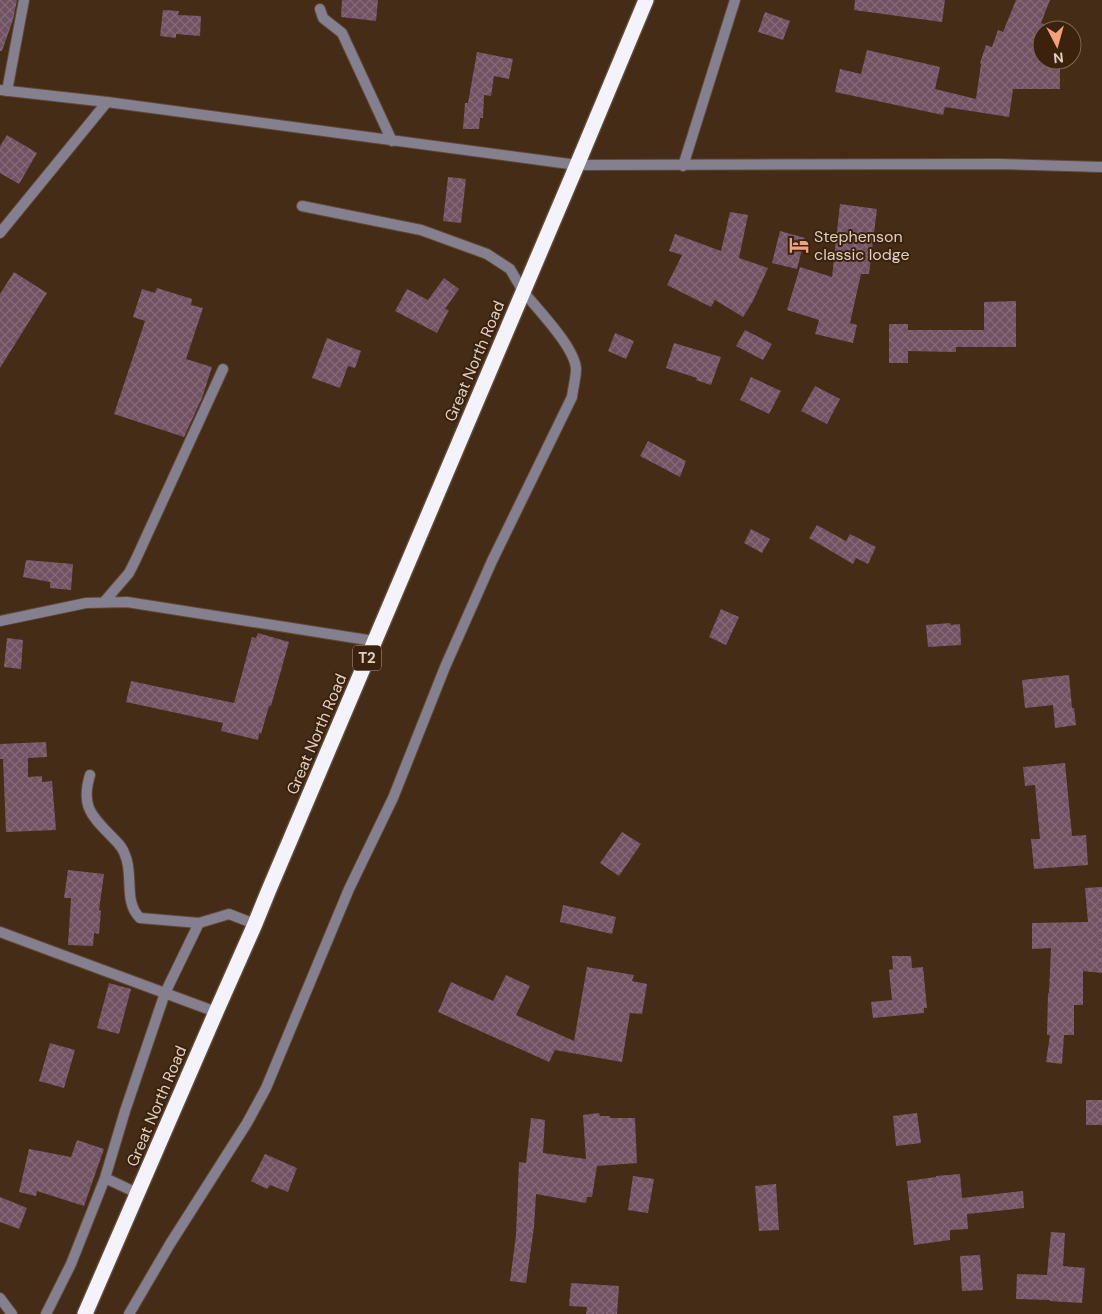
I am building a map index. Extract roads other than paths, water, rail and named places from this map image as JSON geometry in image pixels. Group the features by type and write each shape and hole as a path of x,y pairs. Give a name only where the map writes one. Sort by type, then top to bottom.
{"highway":[{"name":"Great North Road","path":"85,1314 255,924 646,0"}],"street":[{"path":"24,0 3,90 107,102 577,165 999,164 1102,167"},
{"path":"683,166 735,0"},
{"path":"320,9 323,18 342,33 392,140"},
{"path":"0,234 107,102"},
{"path":"129,1314 266,1088 349,889 394,798 445,667 492,561 572,397 576,370 569,349 523,291 510,269 487,254 421,230 302,206"},
{"path":"104,602 129,573 223,369"},
{"path":"0,621 86,602 127,602 374,641"},
{"path":"90,775 87,786 88,808 91,815 122,848 126,857 131,902 134,912 140,918 199,923 229,914 255,924"},
{"path":"46,1314 71,1264 105,1178 165,993 199,923"},
{"path":"0,932 216,1012"},
{"path":"105,1178 137,1193"},
{"path":"0,1298 12,1314"}],"place":[{"name":"Stephenson classic lodge","path":"799,245"}]}
